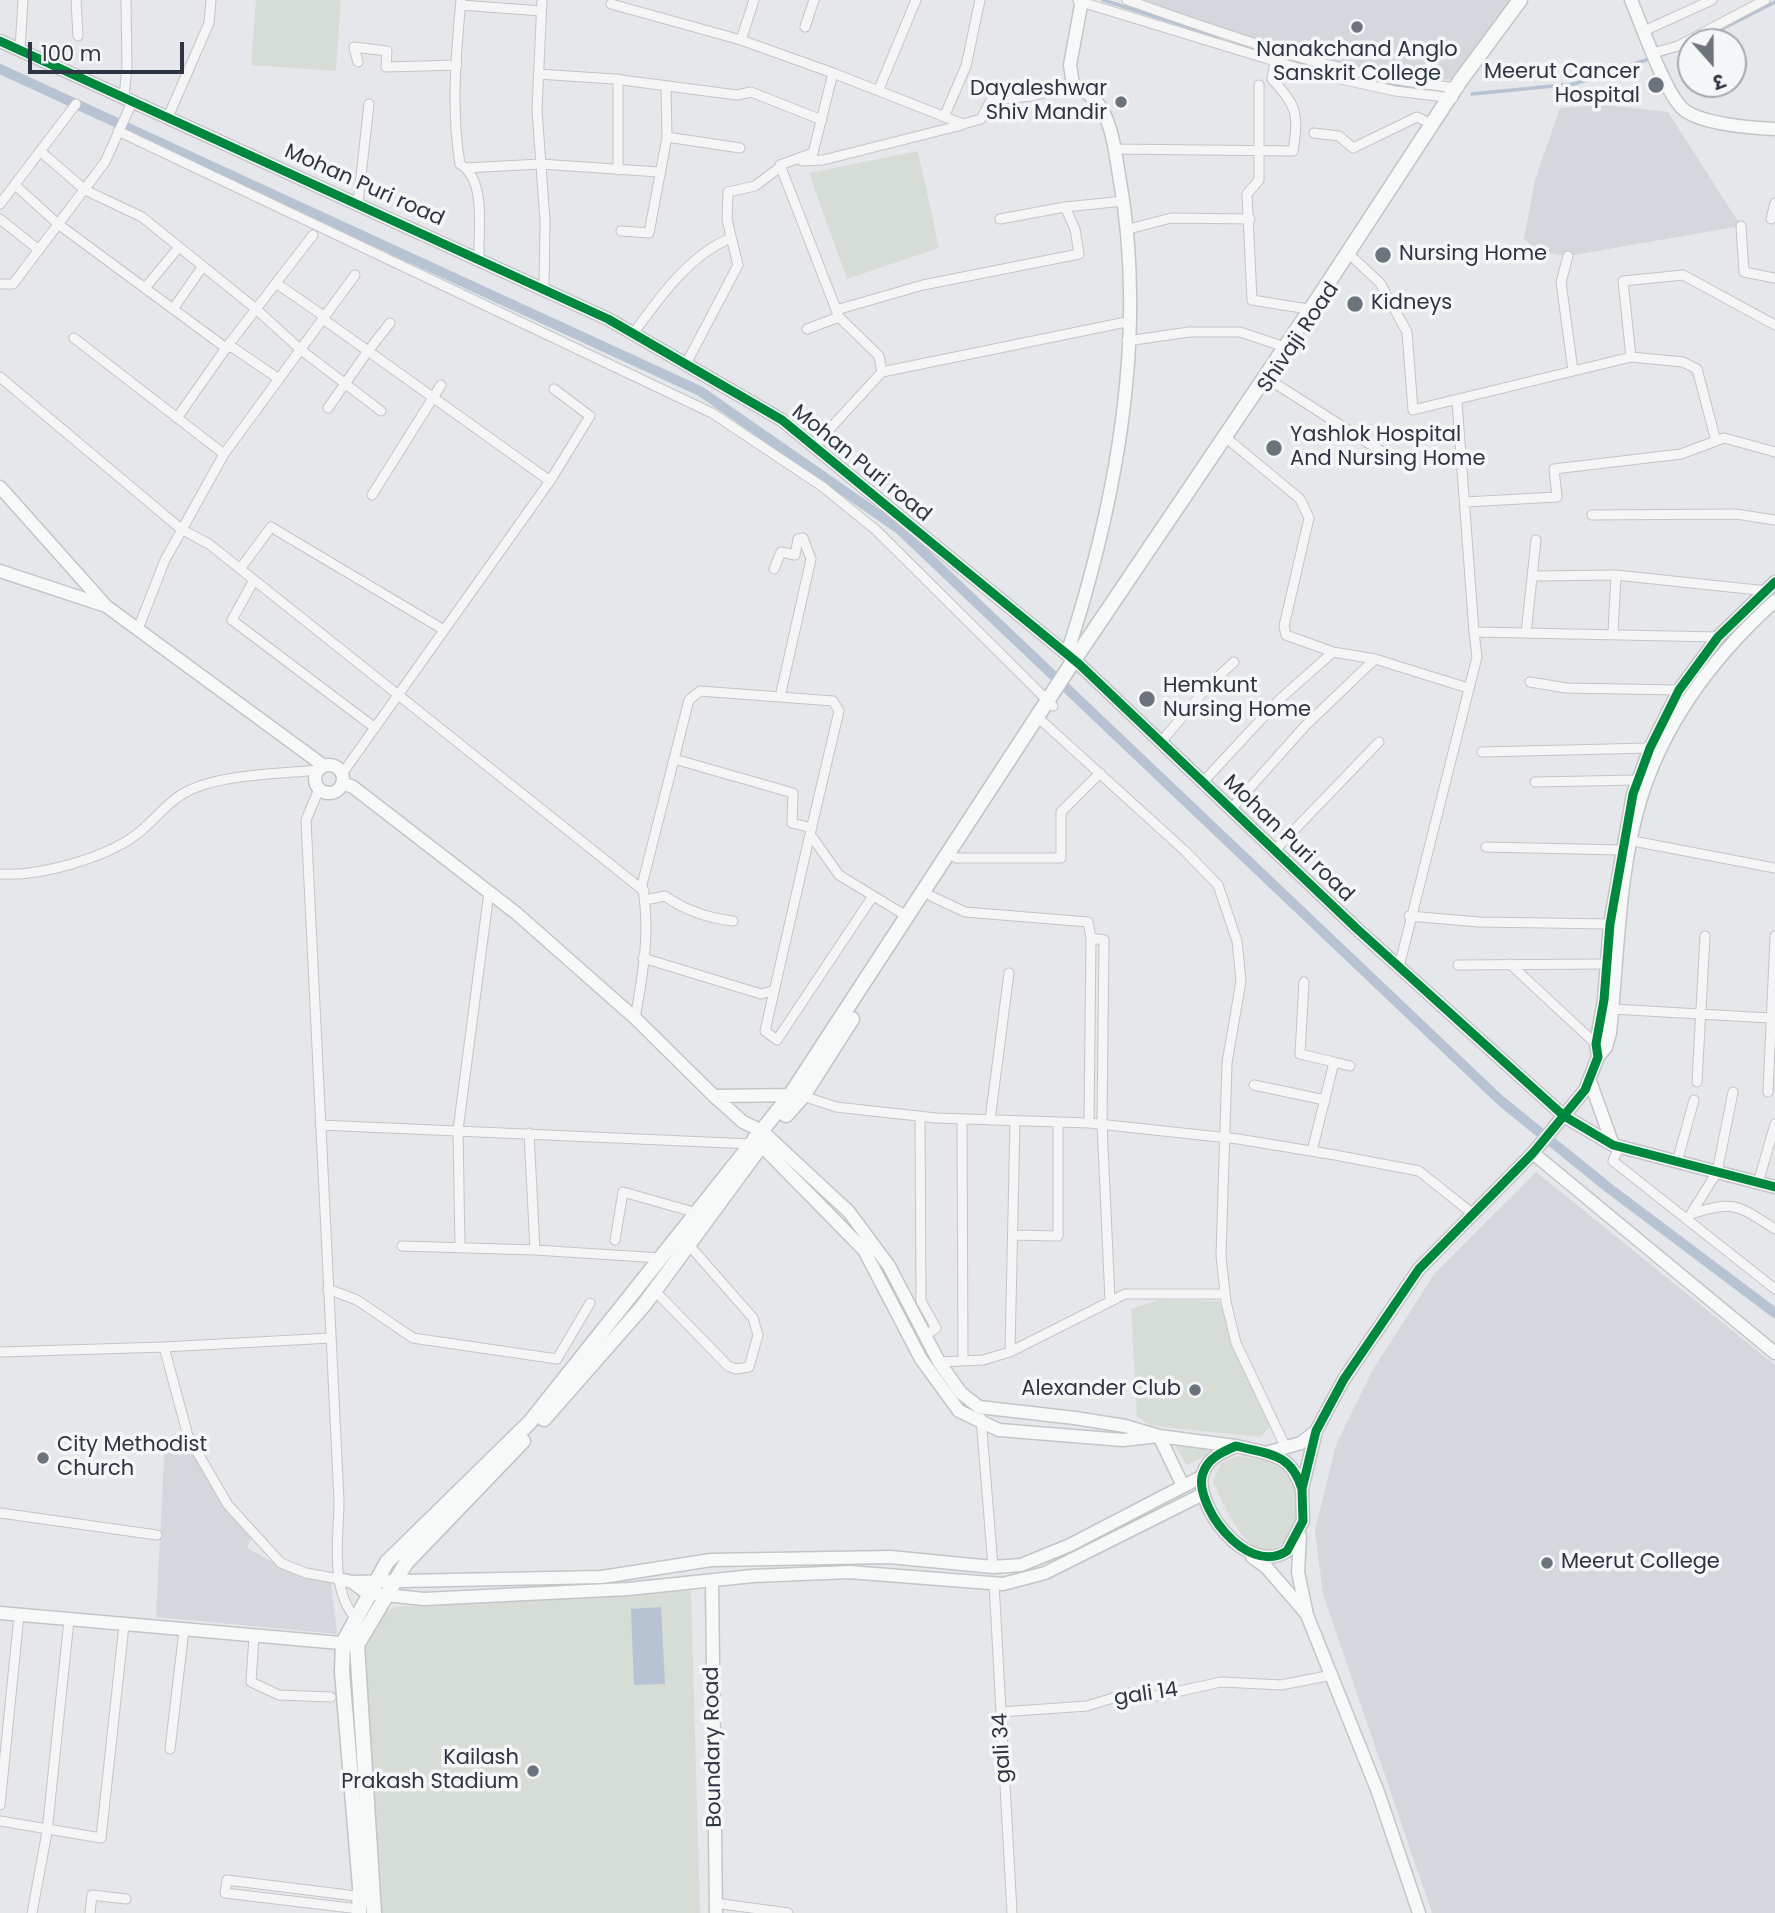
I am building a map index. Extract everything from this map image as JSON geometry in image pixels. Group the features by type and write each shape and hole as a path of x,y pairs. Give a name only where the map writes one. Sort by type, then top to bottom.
{"main road":[{"path":"1350,255 1432,124 1520,0"},
{"name":"Shivaji Road","path":"1052,702 1072,665 1268,379 1456,93 1527,0"},
{"path":"1268,379 1285,347 1314,310"},
{"path":"797,1095 908,917 1043,722 1052,702"},
{"path":"374,1913 363,1904 350,1644 356,1619 387,1562 530,1422 697,1213 797,1095 956,858 1052,702"},
{"path":"350,1644 387,1595 406,1563 541,1422 654,1291 689,1245 760,1139"}],"street":[{"path":"20,49 23,0"},
{"path":"76,0 78,36"},
{"path":"0,284 13,284 106,162 128,98 126,0"},
{"path":"168,117 209,23 211,0"},
{"path":"542,0 538,74 545,235 544,289"},
{"path":"741,40 754,0"},
{"path":"805,27 814,0"},
{"path":"879,89 916,0"},
{"path":"944,117 966,66 980,0"},
{"path":"1127,0 1302,60 1456,93"},
{"path":"1631,0 1660,69 1682,109 1731,127 1775,130"},
{"path":"1644,31 1712,0"},
{"path":"1654,54 1678,46 1765,0"},
{"path":"1073,85 1070,65 1080,1 1359,84 1456,93"},
{"path":"479,258 477,187 466,168 460,164 458,152 457,65 461,2 541,11"},
{"path":"611,4 741,40 879,89 963,124"},
{"name":"Mohan Puri road","path":"0,41 544,289 634,334 782,420 1161,742 1399,967 1564,1116 1616,1146 1775,1187"},
{"path":"358,62 354,47 387,51 386,67 457,65"},
{"path":"1114,149 1293,151 1298,120 1293,102 1272,79 1275,61"},
{"path":"686,365 738,265 727,220 729,192 755,186 780,165 813,153 833,73"},
{"path":"538,74 618,79 737,95 751,92 822,120"},
{"path":"618,79 618,170"},
{"path":"780,165 823,160 981,119 991,100 1032,96 1073,85 1096,100 1112,135 1129,229 1131,321 1127,341 1129,363 1107,503 1072,665"},
{"path":"1258,85 1259,180 1247,194 1252,300 1314,310"},
{"path":"621,231 649,233 667,137 666,86"},
{"path":"0,204 76,104"},
{"path":"358,203 369,104"},
{"path":"1314,132 1339,136 1353,148 1417,117 1432,124"},
{"path":"119,129 712,413 823,487 877,531 1052,702"},
{"path":"667,137 740,148"},
{"path":"40,151 85,190 142,217 256,309 301,350 381,411"},
{"path":"466,168 540,164 659,172"},
{"path":"780,165 837,314 879,356 882,372"},
{"path":"15,185 58,224 226,348 232,347 279,379"},
{"path":"1000,219 1065,207 1124,201"},
{"path":"1771,219 1775,203"},
{"path":"807,329 837,314 923,285 1079,254 1075,229 1065,207"},
{"path":"1129,229 1171,218 1250,219"},
{"path":"0,219 39,250"},
{"path":"1741,226 1744,272 1775,278"},
{"path":"177,418 226,348 313,235"},
{"path":"634,334 660,296 713,246 731,238"},
{"path":"145,288 179,247"},
{"path":"1350,255 1380,283 1407,332 1413,410 1457,402 1631,357 1683,362 1697,369 1716,441"},
{"path":"1568,256 1561,282 1573,371"},
{"path":"173,309 203,267"},
{"path":"138,629 165,560 224,454 355,275"},
{"path":"1631,357 1623,281 1683,275 1775,325"},
{"path":"276,283 550,481"},
{"path":"814,446 882,372 1131,321"},
{"path":"328,408 390,323"},
{"path":"1127,341 1189,332 1240,332 1285,347"},
{"path":"74,338 224,454"},
{"path":"0,377 181,529 209,544 645,896 665,896 680,907 710,919 733,920"},
{"path":"1268,379 1398,462"},
{"path":"372,495 441,386"},
{"path":"319,789 333,792 443,630 550,481 590,416 554,389"},
{"path":"1399,967 1409,916 1477,657 1457,402"},
{"path":"1227,438 1300,499 1309,518 1284,626 1286,635 1333,652 1376,659 1468,688"},
{"path":"1465,502 1558,497 1554,469 1681,454 1724,438 1775,452"},
{"path":"0,487 106,606 321,768"},
{"path":"1592,515 1736,514 1775,520"},
{"path":"240,569 271,527 443,630"},
{"path":"774,569 781,552 795,555 798,539 803,538 811,559 780,697"},
{"path":"1525,633 1534,576 1536,540"},
{"path":"0,571 106,606"},
{"path":"1534,576 1616,575 1772,591"},
{"path":"1613,633 1616,575"},
{"path":"254,580 232,620 375,728"},
{"path":"1419,1913 1378,1792 1307,1615 1298,1572 1302,1489 1316,1431 1344,1379 1419,1269 1537,1149 1590,1081 1597,1051 1610,924 1621,850 1638,780 1650,748 1679,690 1718,637 1772,591"},
{"path":"1597,1051 1606,1047 1626,873 1640,801 1686,703 1716,659 1772,591"},
{"path":"1474,632 1718,637"},
{"path":"1203,782 1280,699 1333,652"},
{"path":"1231,809 1306,724 1376,659"},
{"path":"1161,742 1209,685 1234,662"},
{"path":"1530,682 1566,688 1679,690"},
{"path":"635,1017 643,958 645,896 642,885 689,700 700,691 833,701 839,711 772,991 765,1031 777,1040 873,896"},
{"path":"1043,722 1218,885 1233,930 1241,981 1227,1063 1221,1256 1225,1294 1236,1343 1286,1448"},
{"path":"1275,850 1379,742"},
{"path":"1482,752 1650,748"},
{"path":"674,759 793,793 792,823 811,831 839,875 908,917"},
{"path":"0,874 16,875 87,860 135,836 185,792 219,782 336,766 342,778 489,892 635,1017 760,1139 864,1250 921,1359 943,1393 959,1411 999,1430 1123,1440 1159,1436"},
{"path":"321,768 315,779 319,789 306,820 328,1289 346,1581 341,1598 356,1619"},
{"path":"956,858 1061,858 1061,812 1100,774"},
{"path":"1535,782 1638,780"},
{"path":"1633,841 1775,869"},
{"path":"1486,847 1621,850"},
{"path":"460,1246 458,1130 489,892"},
{"path":"931,896 965,912 1088,922 1091,939 1089,1123"},
{"path":"1409,916 1479,922 1610,924"},
{"path":"1697,1082 1705,936"},
{"path":"1768,1092 1775,936"},
{"path":"1091,939 1104,940 1102,1124 1110,1300"},
{"path":"643,958 761,994 772,991"},
{"path":"1510,964 1597,1051"},
{"path":"1458,965 1606,964"},
{"path":"990,1120 1009,973"},
{"path":"1304,982 1300,1054 1350,1066"},
{"path":"1612,1009 1770,1018"},
{"path":"1312,1151 1334,1062"},
{"path":"1590,1081 1616,1146 1613,1161 1775,1289"},
{"path":"1254,1084 1325,1100"},
{"path":"1733,1092 1717,1172 1691,1214 1723,1204 1732,1205 1741,1207 1775,1229"},
{"path":"714,1096 797,1095 836,1107 920,1117 1102,1124 1312,1151 1419,1171 1473,1214"},
{"path":"1677,1162 1694,1100"},
{"path":"920,1117 921,1301 936,1328 925,1336"},
{"path":"962,1119 963,1359"},
{"path":"1010,1352 1015,1121"},
{"path":"1013,1235 1058,1236 1058,1122"},
{"path":"1758,1183 1775,1124"},
{"path":"320,1125 760,1139 849,1212 889,1266 939,1362 961,1392 980,1408 1113,1424 1159,1436 1236,1446 1265,1453 1278,1457 1294,1468 1302,1489"},
{"path":"529,1133 535,1250"},
{"path":"1537,1149 1775,1353"},
{"path":"615,1240 623,1192 697,1213"},
{"path":"654,1291 728,1366 736,1369 749,1367 758,1335 752,1318 689,1245"},
{"path":"402,1246 460,1246 661,1258"},
{"path":"328,1289 357,1300 413,1338 579,1362"},
{"path":"939,1362 983,1360 1010,1352 1125,1294 1225,1294"},
{"path":"556,1359 590,1303"},
{"path":"0,1352 331,1338"},
{"path":"164,1347 188,1436 228,1505 281,1563 306,1573 346,1581 602,1577 725,1560 890,1557 993,1566 1021,1565 1070,1545 1201,1477 1213,1458 1236,1446"},
{"path":"980,1408 993,1566"},
{"path":"1265,1453 1301,1443 1316,1431"},
{"path":"1159,1436 1183,1486"},
{"path":"1201,1477 1203,1494 1227,1534 1267,1569 1307,1615"},
{"path":"346,1581 370,1594 424,1600 712,1582 753,1576 849,1572 1003,1584 1045,1573 1203,1494"},
{"path":"0,1513 157,1535"},
{"path":"1249,1555 1264,1559 1280,1555 1292,1546 1301,1528"},
{"name":"Boundary Road","path":"712,1582 715,1908"},
{"name":"gali 34","path":"994,1583 1012,1913"},
{"path":"0,1613 350,1644"},
{"path":"0,1805 19,1615"},
{"path":"32,1913 47,1832 69,1620"},
{"path":"0,1821 47,1832 101,1838 124,1625"},
{"path":"170,1749 184,1630"},
{"path":"254,1636 251,1682 279,1695 331,1697"},
{"name":"gali 14","path":"1001,1712 1087,1706 1129,1693 1157,1696 1221,1682 1281,1685 1332,1675"},
{"path":"227,1880 363,1904 225,1893 227,1880"},
{"path":"90,1913 92,1895 126,1899"},
{"path":"715,1908 756,1906 788,1913"}],"shaded area":[{"path":"256,0 341,0 336,71 251,65"},
{"name":"Nanakchand Anglo Sanskrit College","path":"1142,0 1515,0 1456,80 1392,76 1295,54"},
{"path":"1606,105 1668,112 1741,226 1568,256 1540,252 1524,239 1535,180 1560,108"},
{"path":"918,151 939,248 847,279 809,173"},
{"name":"Meerut College","path":"1536,1172 1775,1365 1775,1913 1432,1913 1323,1594 1315,1531 1336,1445 1372,1371 1435,1273"},
{"name":"Alexander Club","path":"1159,1300 1219,1301 1240,1363 1271,1426 1260,1437 1152,1426 1137,1417 1131,1309"},
{"path":"187,1439 223,1505 251,1538 247,1548 294,1574 331,1582 337,1634 156,1617 165,1441"},
{"path":"1178,1444 1223,1447 1187,1465 1176,1448"},
{"path":"1238,1456 1280,1463 1295,1488 1298,1504 1296,1527 1287,1540 1273,1548 1257,1548 1244,1537 1213,1482 1221,1463"},
{"name":"Kailash Prakash Stadium","path":"691,1590 700,1913 382,1913 361,1651 369,1625 394,1607"}],"water":[{"path":"661,1607 665,1684 634,1685 631,1609"}],"waterway":[{"path":"1103,0 1217,36"},
{"path":"1724,28 1775,2"},
{"path":"1255,48 1337,74"},
{"path":"1472,94 1574,84 1677,50"},
{"path":"0,69 700,391 899,529 1501,1101 1610,1189 1775,1313"},
{"path":"1372,82 1440,90"}],"cycle path":[{"path":"0,41 608,319 782,420 1079,664 1356,928 1564,1116 1613,1145 1775,1187"},
{"path":"1302,1489 1292,1468 1285,1462 1268,1454 1236,1446 1212,1459 1203,1473 1202,1485 1206,1501 1225,1533 1239,1546 1255,1554 1271,1557 1287,1551 1303,1521 1302,1489 1316,1431 1344,1379 1419,1269 1533,1153 1585,1090 1598,1057 1596,1044 1604,1000 1610,924 1633,794 1650,748 1679,690 1718,637 1775,582"}],"place":[{"name":"Nanakchand Anglo Sanskrit College","path":"1357,27"},
{"name":"Meerut Cancer Hospital","path":"1656,85"},
{"name":"Dayaleshwar Shiv Mandir","path":"1121,102"},
{"name":"Nursing Home","path":"1383,255"},
{"name":"Kidneys","path":"1355,304"},
{"name":"Yashlok Hospital And Nursing Home","path":"1274,448"},
{"name":"Hemkunt Nursing Home","path":"1147,699"},
{"name":"Alexander Club","path":"1195,1390"},
{"name":"City Methodist Church","path":"43,1458"},
{"name":"Meerut College","path":"1547,1563"},
{"name":"Kailash Prakash Stadium","path":"533,1771"}]}
